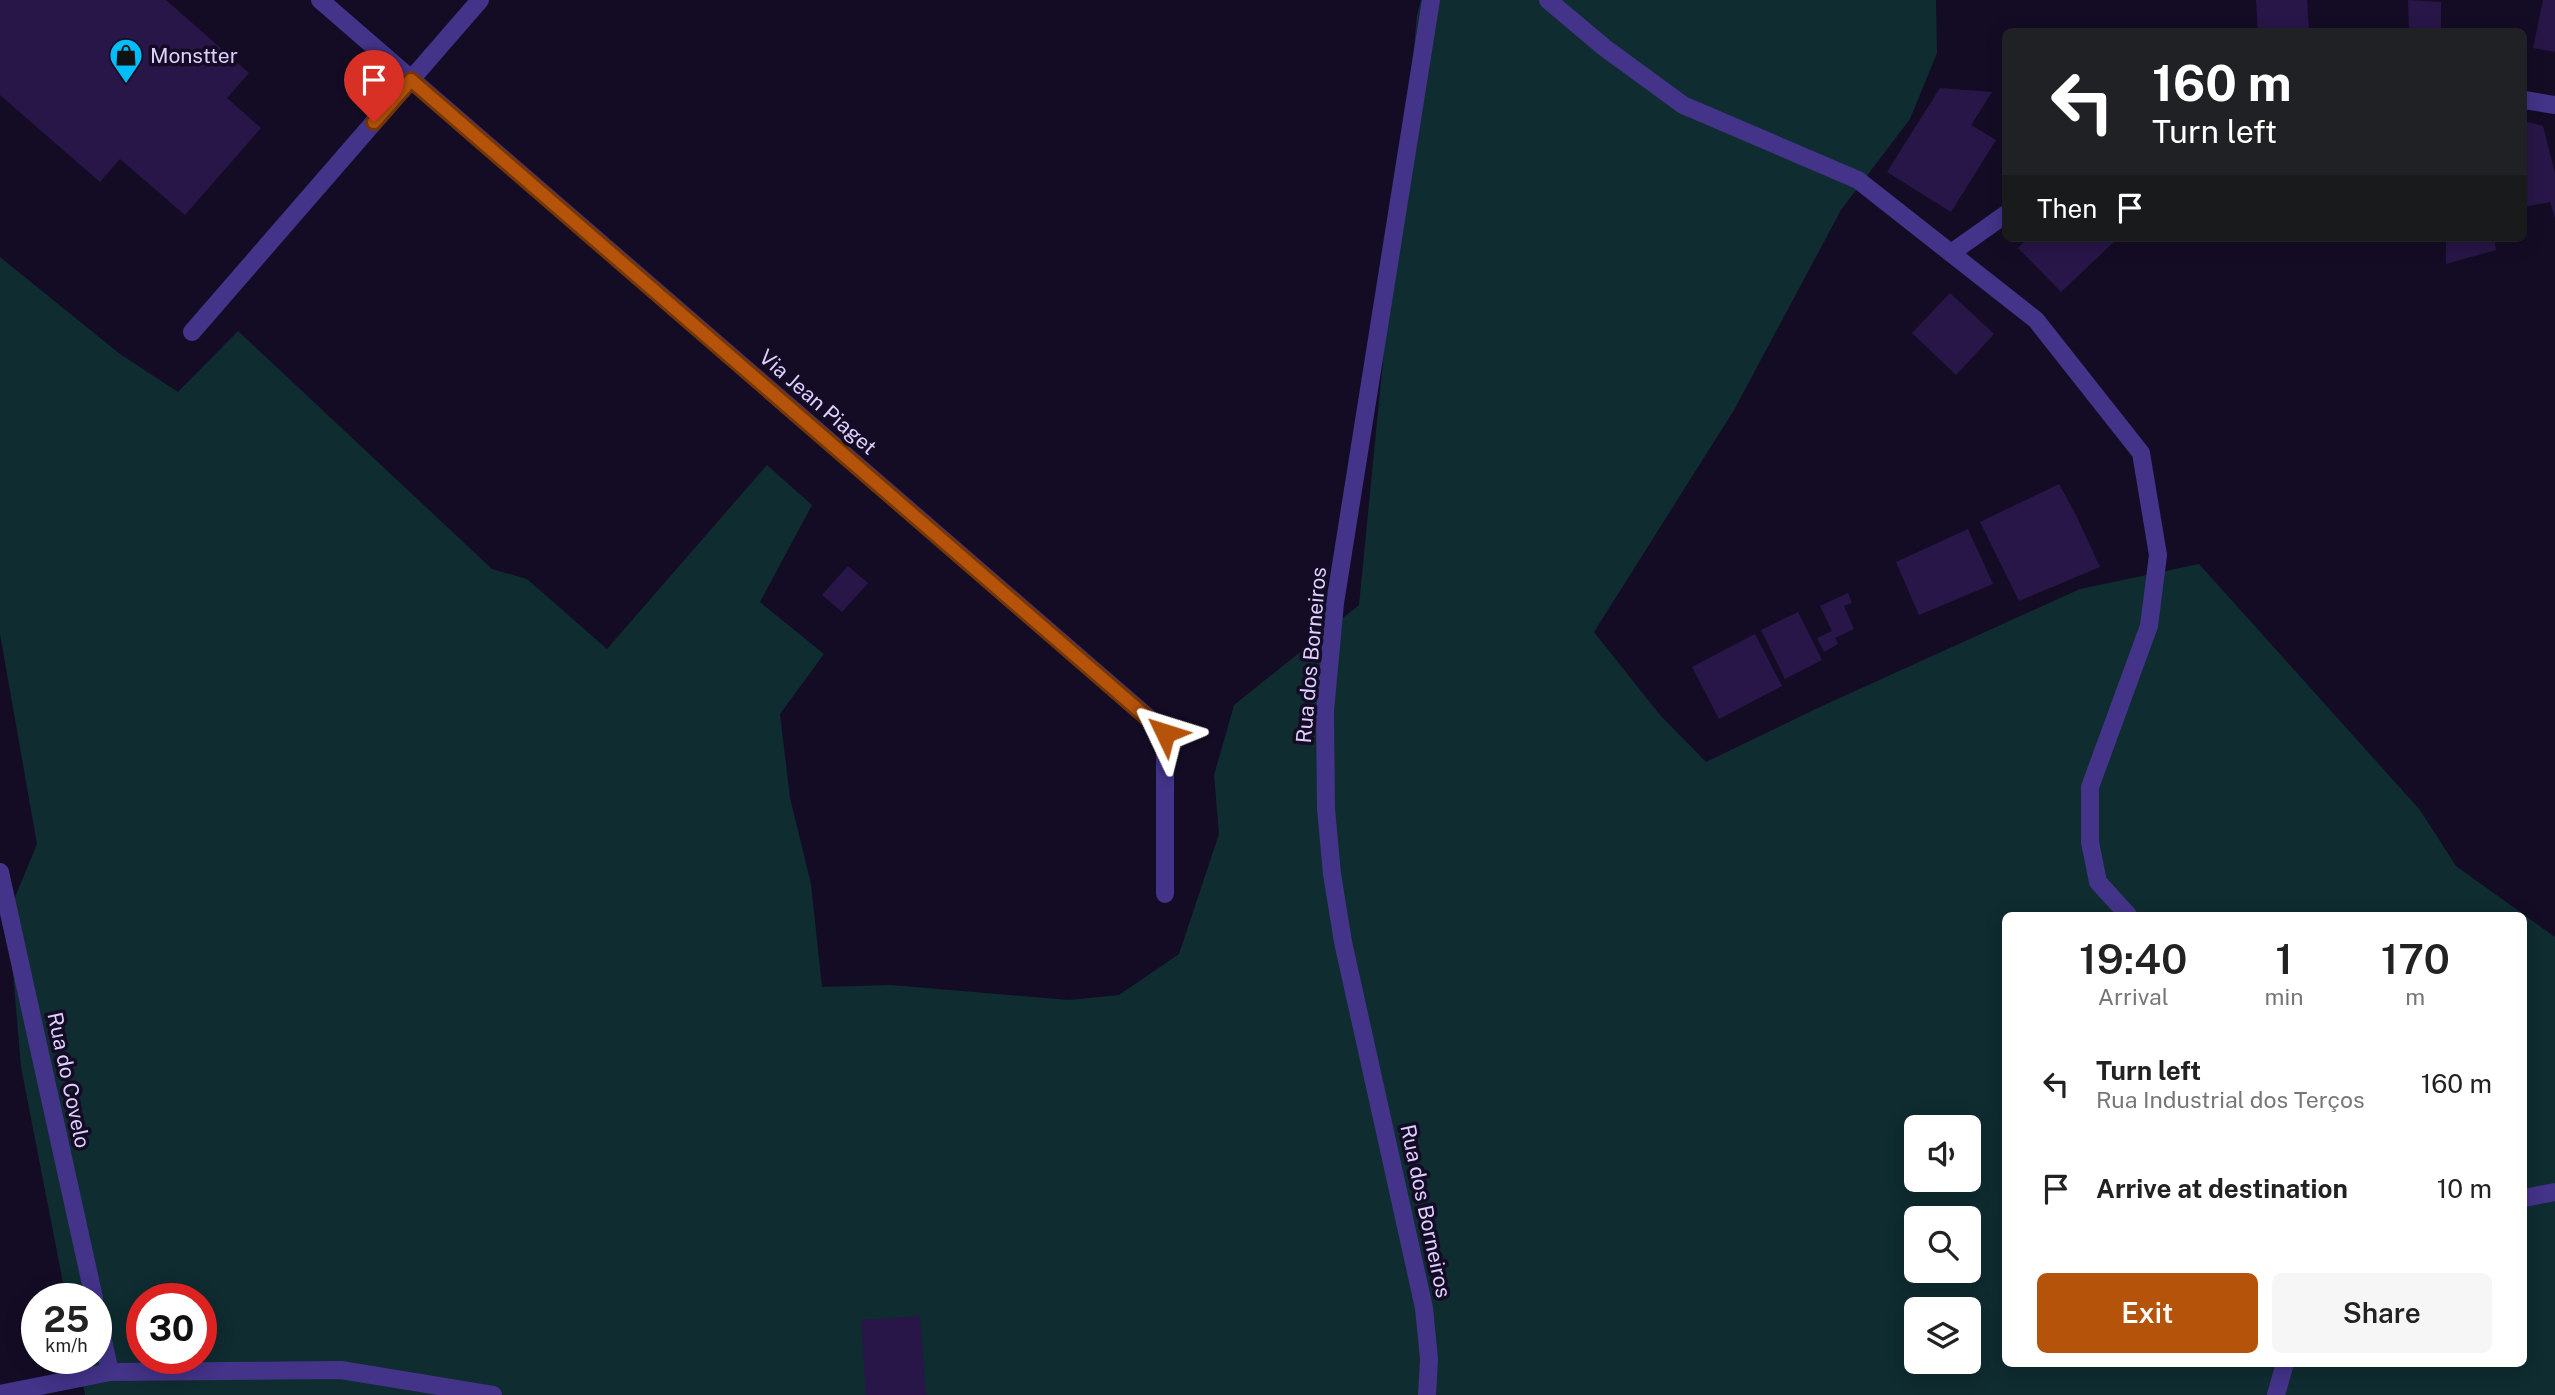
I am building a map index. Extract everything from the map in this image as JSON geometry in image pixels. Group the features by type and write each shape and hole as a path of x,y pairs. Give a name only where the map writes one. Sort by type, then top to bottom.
{"street":[{"name":"Via Jean Piaget","path":"320,0 1165,733 1165,894"},
{"path":"192,332 480,0"},
{"name":"Rua dos Borneiros","path":"1427,1395 1429,1359 1424,1308 1343,942 1332,874 1326,809 1325,711 1335,603 1431,0"},
{"path":"1548,0 1605,48 1683,105 1858,180 2036,320 2141,453 2158,555 2149,626 2090,787 2090,842 2098,882 2125,912"},
{"path":"2527,100 2555,105"},
{"path":"1951,253 2002,217"},
{"name":"Rua do Covelo","path":"0,872 91,1283"},
{"path":"2527,1197 2555,1192"},
{"path":"2276,1395 2285,1367"},
{"path":"112,1372 341,1370 494,1395"},
{"path":"0,1394 100,1374"}],"green space":[{"path":"1421,0 1936,0 1937,53 1910,119 1841,210 1734,410 1594,632 1660,715 1706,762 1822,706 2080,589 2199,564 2420,810 2456,866 2520,912 2002,912 2002,1367 2527,1367 2527,917 2555,937 2555,1395 85,1395 80,1374 112,1374 112,1283 63,1283 21,1067 8,914 37,844 0,634 0,257 120,354 178,392 238,331 492,569 527,579 607,649 767,465 812,505 760,602 824,654 780,714 790,798 811,884 822,987 891,985 1069,1000 1119,995 1179,954 1219,834 1214,775 1234,705 1359,605 1417,15"}],"building":[{"path":"0,0 166,0 249,73 227,98 261,128 185,215 120,159 100,182 0,95"},
{"path":"2256,0 2307,0 2309,28 2258,28"},
{"path":"2408,0 2441,2 2441,28 2409,28"},
{"path":"2543,0 2555,0 2555,52 2533,48"},
{"path":"1940,88 1992,92 1971,125 1996,140 1951,212 1887,172"},
{"path":"2527,122 2543,126 2555,173 2555,218 2550,202 2527,206"},
{"path":"2024,242 2114,242 2061,292 2018,248"},
{"path":"2446,242 2495,242 2496,250 2446,264"},
{"path":"1950,293 1994,334 1956,375 1912,333"},
{"path":"2059,484 2100,567 2019,601 1980,522"},
{"path":"1968,529 1993,584 1919,615 1896,562"},
{"path":"848,566 868,583 842,612 822,595"},
{"path":"1848,593 1852,603 1844,606 1854,629 1835,638 1838,644 1824,652 1817,638 1832,631 1820,606"},
{"path":"1798,612 1822,660 1785,679 1761,630"},
{"path":"1755,634 1782,686 1719,719 1692,667"},
{"path":"920,1316 926,1395 866,1395 861,1320"}],"place":[{"name":"Monstter","path":"126,85"}],"route":[{"path":"374,122 411,80 1165,733"}]}
